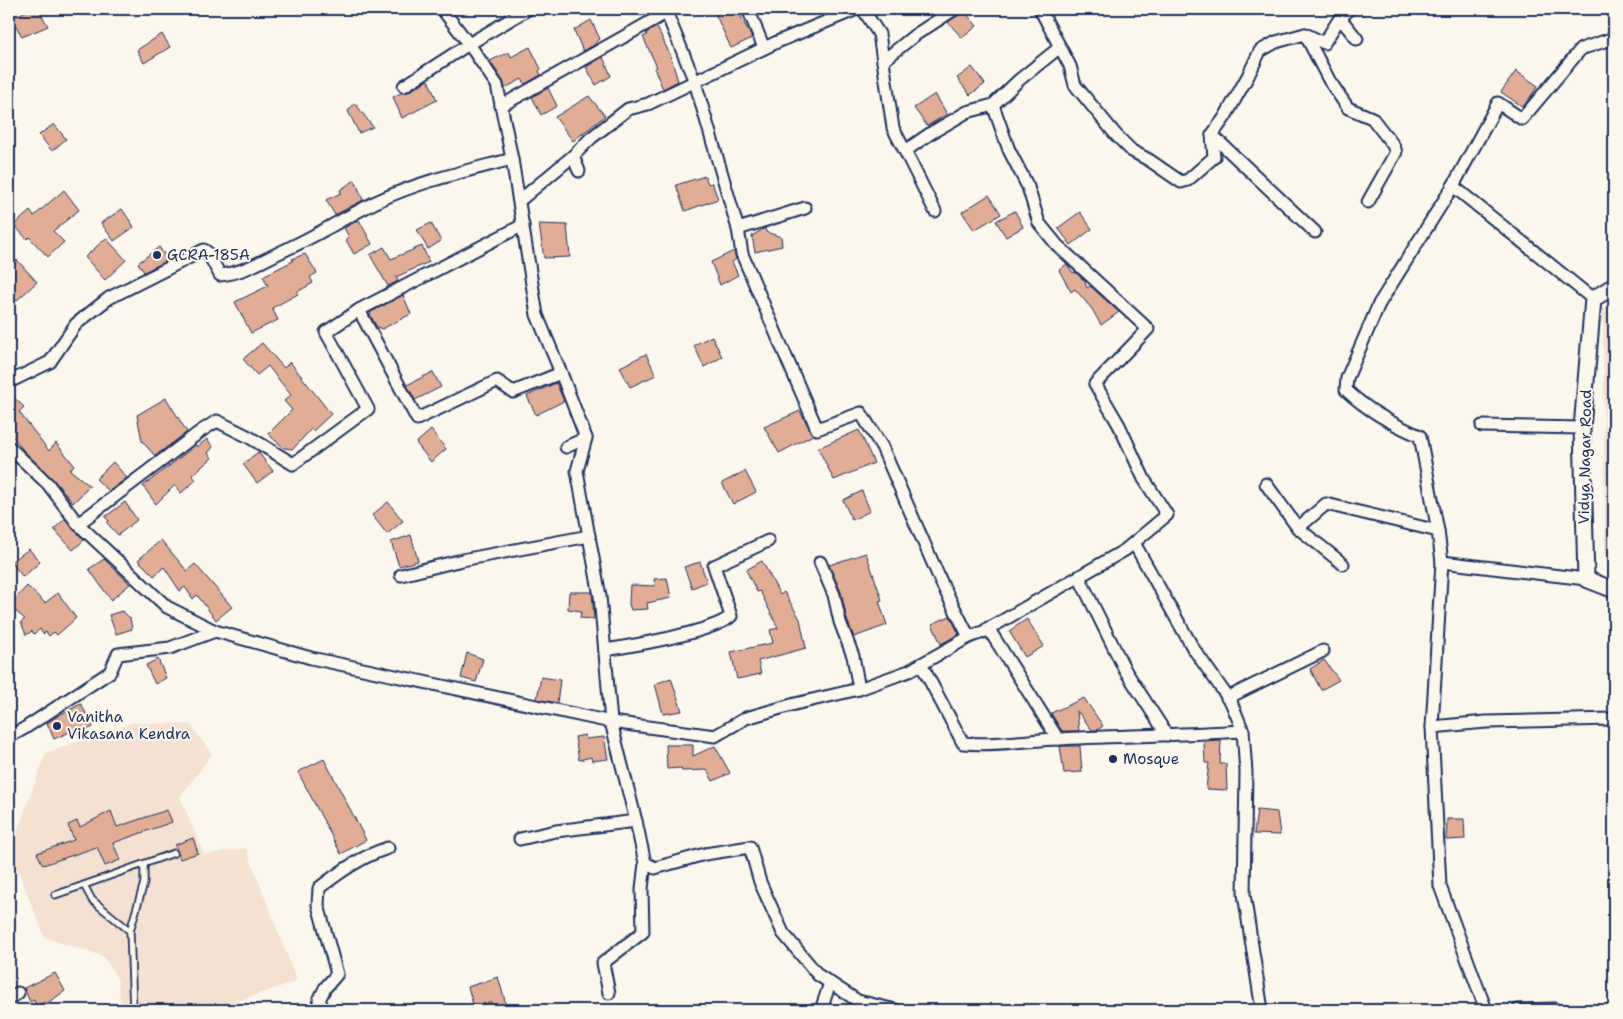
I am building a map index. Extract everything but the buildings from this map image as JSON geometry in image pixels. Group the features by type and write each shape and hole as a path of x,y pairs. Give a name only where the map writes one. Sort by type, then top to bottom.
{"main road":[{"path":"1593,299 1614,286"},
{"name":"Vidya Nagar Road","path":"1586,579 1582,428 1593,299"},
{"path":"1586,579 1614,590"}],"street":[{"path":"442,9 497,85 512,159 536,315 586,438 577,471 600,596 611,722 645,863 642,889 643,932 603,963 609,993"},
{"path":"404,86 528,9"},
{"path":"748,9 764,48"},
{"path":"519,201 573,156 591,138 628,109 648,104 814,25 858,9"},
{"path":"863,9 879,34 892,128 934,211"},
{"path":"883,61 915,35 955,9"},
{"path":"1040,9 1070,66 1075,85 1116,135 1132,151 1182,182 1188,180 1214,157 1212,135 1225,117 1260,51 1276,42 1305,34 1324,43 1340,18 1350,9"},
{"path":"501,106 665,11 696,82 749,274 817,429 861,413 882,447 942,584 969,637"},
{"path":"1340,18 1357,39"},
{"path":"1305,34 1329,80 1348,108 1372,118 1393,145 1396,152 1368,202"},
{"path":"1486,1010 1440,886 1432,727 1442,562 1420,436 1398,427 1354,398 1346,390 1350,372 1379,304 1453,186 1498,103 1522,119 1581,49 1614,38"},
{"path":"904,152 931,133 967,112 993,105 1019,80 1060,47"},
{"path":"9,447 48,484 78,524 134,574 167,607 215,631 311,658 611,722 715,736 746,718 859,689 909,671 1079,577 1125,550 1167,515 1144,479 1119,425 1095,384 1148,329 1057,245 1040,223 1028,188 1010,150 993,105"},
{"path":"1212,135 1315,232"},
{"path":"573,156 579,171"},
{"path":"9,382 50,362 76,324 109,298 204,250 208,253 220,275 231,274 262,262 378,201 418,184 512,159"},
{"path":"1453,186 1593,299"},
{"path":"738,229 805,208"},
{"path":"78,524 201,430 217,421 249,437 293,464 368,409 326,332 359,310 523,225"},
{"path":"359,310 417,419 497,381 513,392 561,373"},
{"path":"1482,426 1582,428"},
{"path":"566,447 586,438"},
{"path":"1266,484 1298,528 1343,564"},
{"path":"1298,528 1326,504 1438,532"},
{"path":"401,576 462,560 589,536"},
{"path":"605,650 700,630 727,620 731,616 714,566 768,541"},
{"path":"1134,543 1193,648 1227,698 1243,731 1246,772 1244,894 1262,1010"},
{"path":"820,562 834,595 840,622 853,656 859,689"},
{"path":"1442,562 1586,579"},
{"path":"1079,577 1125,670 1167,735"},
{"path":"988,628 1058,739"},
{"path":"9,737 110,672 118,654 170,648 215,631"},
{"path":"1227,698 1324,651"},
{"path":"920,664 963,743 984,745 1058,739 1243,731"},
{"path":"1432,727 1486,722 1614,719"},
{"path":"520,839 556,831 636,821"},
{"path":"645,863 655,868 705,854 750,847 760,882 783,933 818,975 858,1001 896,1010"},
{"path":"324,1010 319,1000 324,988 337,974 329,939 318,905 319,888 337,874 367,856 388,848"},
{"path":"821,1010 830,983"},
{"path":"1518,1010 1554,1009"}],"lane":[{"path":"55,895 174,853"},
{"path":"133,1010 130,931 144,883 144,864"},
{"path":"84,885 92,900 130,931"}],"shaded area":[{"path":"1614,304 1614,563 1605,560 1603,309"},
{"path":"131,723 190,724 212,754 180,797 204,854 246,848 297,981 211,1010 122,1010 117,978 103,956 45,938 10,851 46,753"}],"place":[{"name":"GCRA-185A","path":"157,255"},
{"name":"Vanitha Vikasana Kendra","path":"57,726"},
{"name":"Mosque","path":"1113,759"}]}
